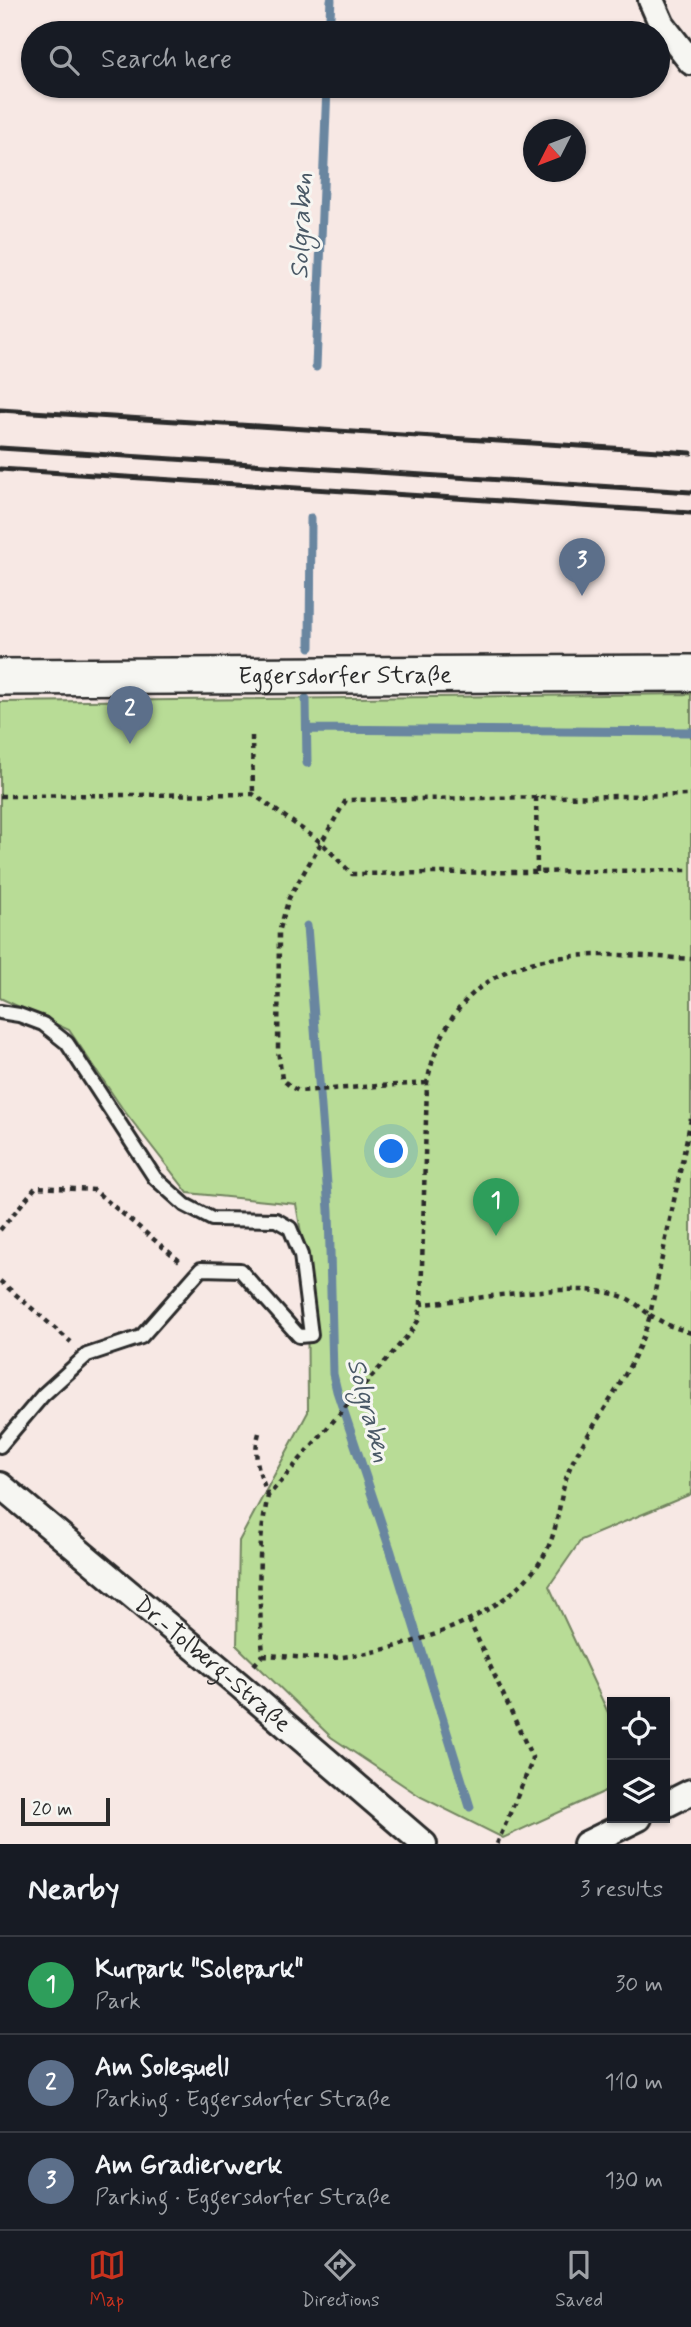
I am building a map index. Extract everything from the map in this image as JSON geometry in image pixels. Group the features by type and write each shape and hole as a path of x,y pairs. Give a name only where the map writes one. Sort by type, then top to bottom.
{"street":[{"path":"651,0 660,21"},
{"path":"670,35 691,62"},
{"name":"Eggersdorfer Straße","path":"0,677 691,673"},
{"name":"Dr.-Tolberg-Straße","path":"0,1485 424,1844"},
{"path":"670,1802 691,1792"},
{"path":"586,1844 629,1823"}],"lane":[{"path":"0,1012 19,1015 43,1024 67,1044 155,1178 185,1205 212,1219 276,1220 290,1228 301,1255 311,1335 299,1336 240,1270 201,1269 141,1337 87,1355 43,1395 0,1446"}],"path":[{"path":"252,736 253,794"},
{"path":"0,796 253,794 322,843 352,874 691,870"},
{"path":"426,1083 302,1090 290,1087 282,1079 278,1050 279,932 289,898 346,800 691,795"},
{"path":"536,797 537,872"},
{"path":"238,1684 263,1655 258,1579 262,1522 268,1496 418,1321 421,1304 426,1083 432,1059 457,1009 477,988 500,974 562,956 623,954 691,959"},
{"path":"263,1655 340,1657 397,1648 469,1620 495,1605 513,1591 537,1565 550,1544 561,1491 572,1463 642,1343 691,1119"},
{"path":"0,1230 37,1187 94,1190 183,1264 201,1269"},
{"path":"0,1281 87,1355"},
{"path":"421,1304 558,1290 601,1292 628,1299 668,1325 691,1333"},
{"path":"259,1433 255,1449 257,1465 268,1496"},
{"path":"469,1620 531,1756 531,1764 497,1844"}],"green space":[{"path":"691,694 691,1494 581,1540 549,1586 607,1710 607,1790 503,1838 421,1797 331,1737 237,1646 239,1541 308,1412 307,1267 296,1204 188,1193 122,1108 69,1030 0,998 0,702"}],"waterway":[{"name":"Solgraben","path":"330,21 331,0"},
{"name":"Solgraben","path":"316,367 327,98"},
{"name":"Solgraben","path":"310,647 311,518"},
{"name":"Solgraben","path":"306,699 307,763"},
{"path":"307,729 691,732"},
{"name":"Solgraben","path":"307,926 329,1210 333,1374 470,1807"}],"railway":[{"path":"0,410 691,453"},
{"path":"0,448 691,492"},
{"path":"0,469 691,513"}],"place":[{"name":"Am Gradierwerk","path":"582,596"},
{"name":"Am Solequell","path":"130,744"},
{"name":"Kurpark \"Solepark\"","path":"496,1236"}]}
